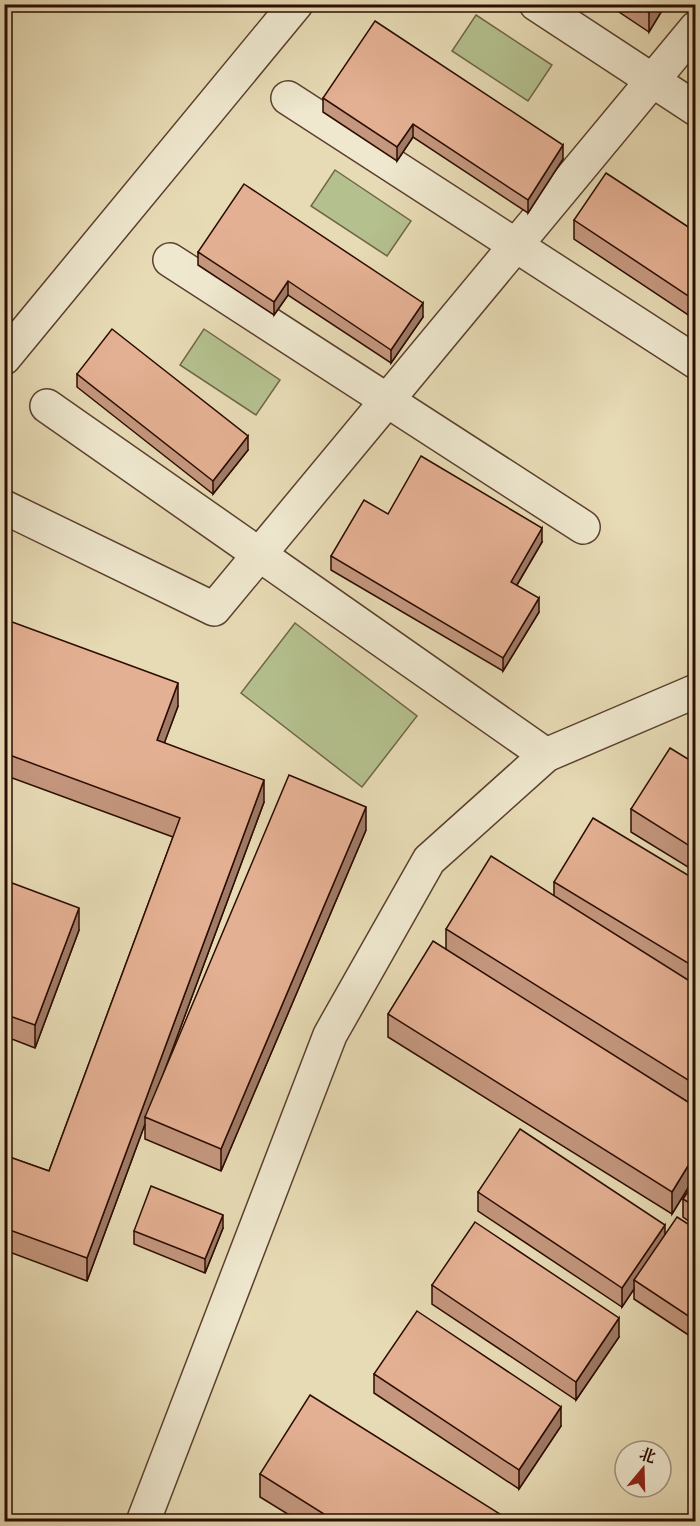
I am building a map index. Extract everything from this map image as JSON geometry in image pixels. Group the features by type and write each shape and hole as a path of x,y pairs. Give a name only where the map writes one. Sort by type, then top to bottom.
{"street":[{"path":"4,358 296,4"},
{"path":"536,4 696,109"},
{"path":"4,507 214,609 696,28"},
{"path":"288,98 696,362"},
{"path":"170,260 583,527"},
{"path":"47,406 546,755"},
{"path":"143,1521 330,1035 429,861 546,755 696,691"}],"green space":[{"path":"476,15 552,65 528,101 452,51"},
{"path":"335,170 411,221 387,256 311,206"},
{"path":"204,329 280,380 256,415 180,365"},
{"path":"295,623 417,716 362,787 241,693"}],"building":[{"path":"636,4 654,4 649,13"},
{"path":"375,21 563,145 528,200 413,124 397,147 323,98"},
{"path":"606,173 696,232 696,301 574,220"},
{"path":"244,184 423,303 391,350 288,281 274,302 198,252"},
{"path":"112,329 248,436 213,481 77,374"},
{"path":"421,456 542,528 511,582 539,598 503,658 331,556 364,500 388,514"},
{"path":"4,619 178,683 157,740 264,780 87,1258 4,1228 4,1155 49,1171 180,818 4,753"},
{"path":"670,748 696,764 696,850 631,809"},
{"path":"289,775 366,807 221,1149 145,1117"},
{"path":"593,818 696,880 696,968 554,882"},
{"path":"491,856 696,985 696,1085 446,929"},
{"path":"4,880 79,908 35,1025 4,1014"},
{"path":"433,941 696,1107 696,1153 672,1192 388,1014"},
{"path":"520,1129 665,1225 622,1288 478,1192"},
{"path":"696,1180 696,1207 683,1199"},
{"path":"151,1186 223,1215 205,1259 134,1231"},
{"path":"677,1217 696,1229 696,1321 634,1280"},
{"path":"475,1222 619,1318 576,1382 432,1285"},
{"path":"417,1311 561,1407 519,1470 374,1374"},
{"path":"310,1395 511,1521 335,1521 260,1474"}]}
